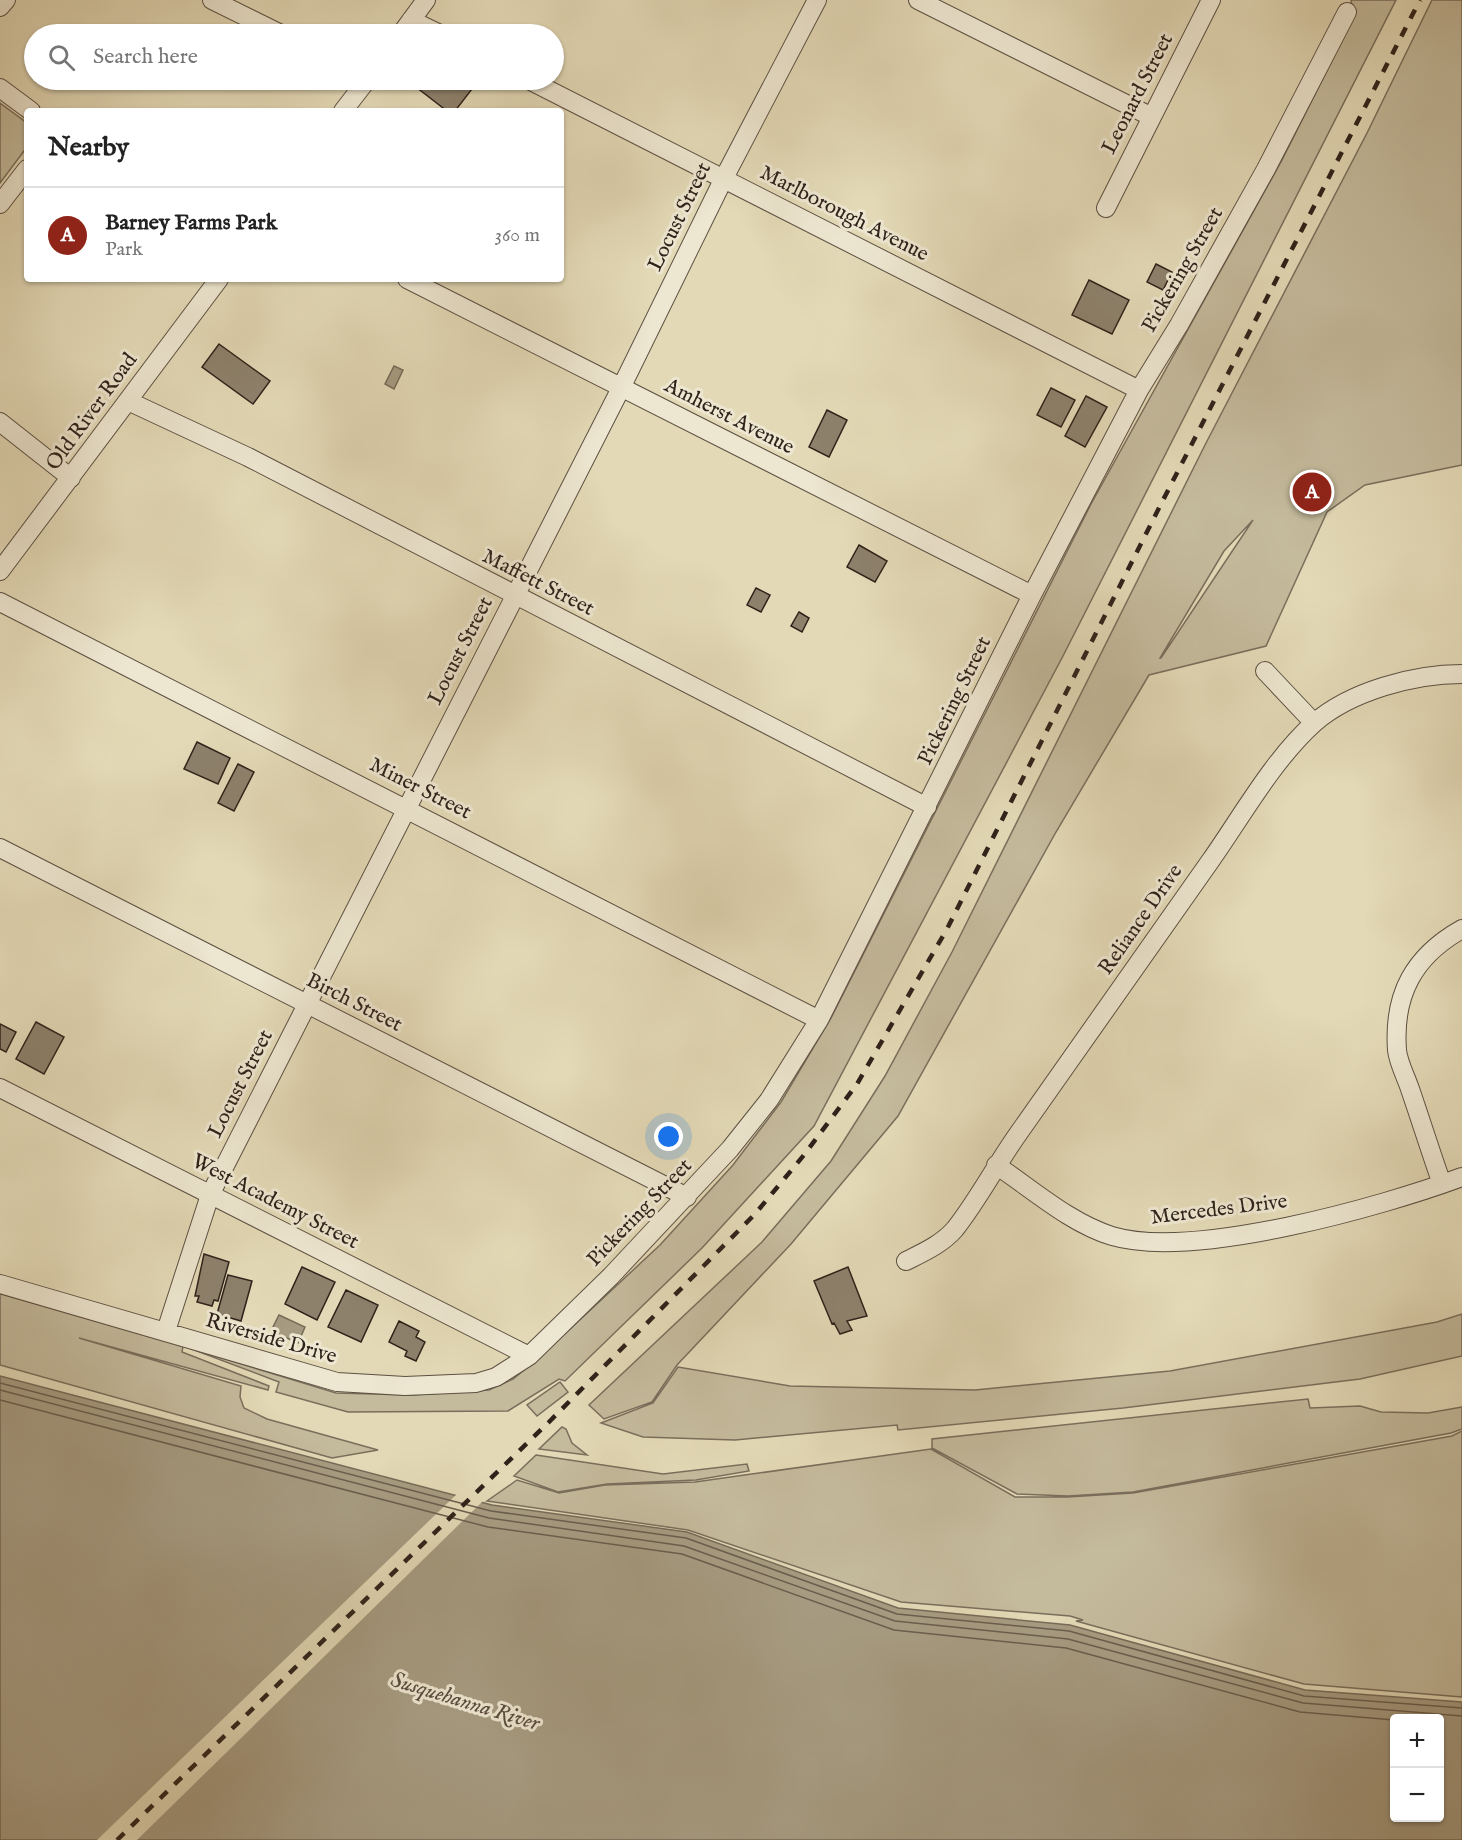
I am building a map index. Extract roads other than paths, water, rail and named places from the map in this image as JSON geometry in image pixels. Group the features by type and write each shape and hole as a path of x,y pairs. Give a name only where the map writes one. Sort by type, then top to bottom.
{"street":[{"path":"0,8 6,0"},
{"path":"212,0 261,24"},
{"path":"408,24 426,0"},
{"name":"Locust Street","path":"166,1331 210,1195 621,388 724,178 817,0"},
{"path":"918,0 1152,117"},
{"name":"Leonard Street","path":"1106,208 1210,0"},
{"name":"Pickering Street","path":"529,1356 687,1197 730,1149 769,1100 819,1020 1032,595 1139,390 1266,169 1347,12"},
{"path":"0,88 27,108"},
{"path":"345,108 359,90"},
{"name":"Marlborough Avenue","path":"549,90 1139,390"},
{"path":"0,204 24,173"},
{"name":"Old River Road","path":"0,571 217,282"},
{"name":"Amherst Avenue","path":"413,282 1032,595"},
{"name":"Maffett Street","path":"128,400 248,458 927,807"},
{"path":"0,422 71,478"},
{"name":"Miner Street","path":"0,602 408,808 819,1020"},
{"path":"1265,671 1314,723"},
{"name":"Reliance Drive","path":"906,1261 931,1249 954,1230 996,1165 1216,853 1260,786 1314,723 1338,706 1370,692 1418,678 1462,674"},
{"name":"Birch Street","path":"0,848 687,1197"},
{"path":"1442,1185 1397,1052 1397,1026 1407,985 1425,954 1462,929"},
{"name":"West Academy Street","path":"0,1088 529,1356"},
{"name":"Mercedes Drive","path":"996,1165 1089,1227 1137,1242 1200,1240 1288,1226 1366,1208 1462,1177"},
{"name":"Riverside Drive","path":"0,1284 337,1382 369,1385 476,1383 496,1377 529,1356"}],"water":[{"path":"394,366 403,370 394,389 385,384"},
{"path":"279,1315 305,1327 298,1343 271,1331"},
{"name":"Susquehanna River","path":"0,1376 492,1505 687,1532 898,1608 1070,1625 1305,1690 1462,1702 1462,1840 0,1840"}],"railway":[{"path":"117,1840 549,1422 755,1214 804,1155 857,1084 947,929 1160,506 1420,0"}],"place":[{"name":"Barney Farms Park","path":"1312,492"}]}
